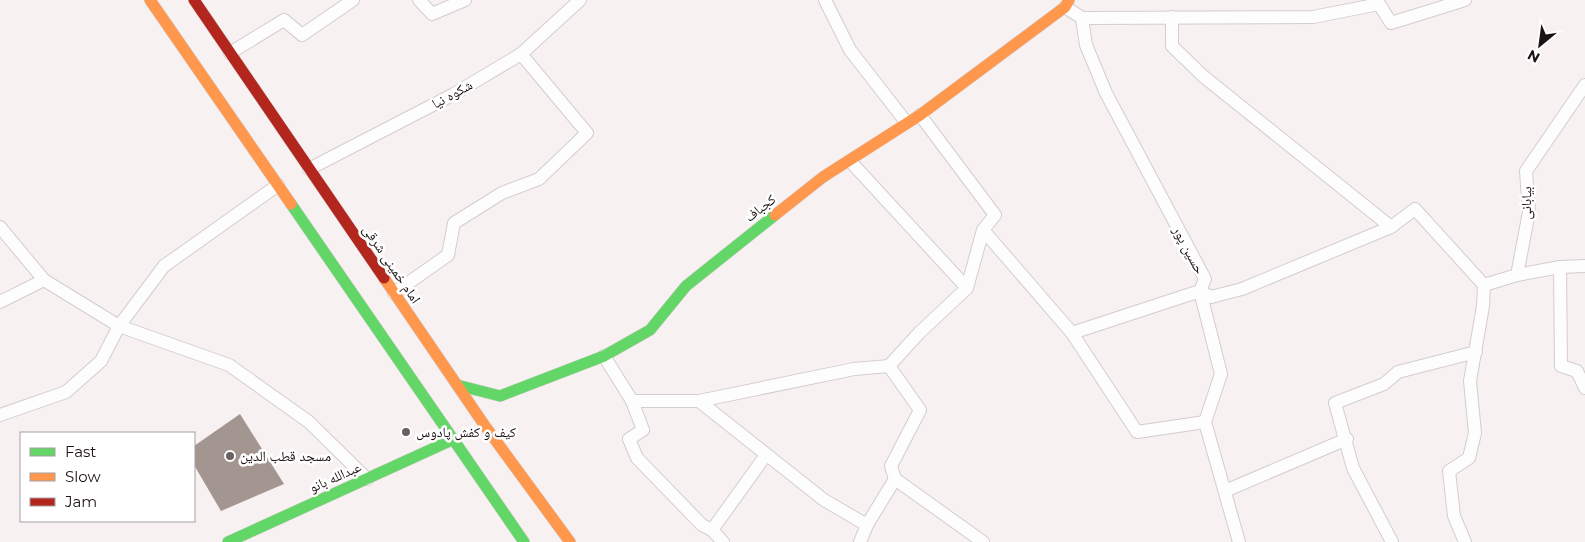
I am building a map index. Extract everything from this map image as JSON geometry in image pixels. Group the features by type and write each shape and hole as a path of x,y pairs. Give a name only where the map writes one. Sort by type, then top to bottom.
{"main road":[{"path":"150,0 454,439 519,540"},
{"name":"امام خمینی شرقی","path":"194,0 457,385 570,542"},
{"name":"کجباف","path":"457,385 500,396 604,356 650,330 686,286 823,177 850,161 906,122 920,115 1067,4"},
{"name":"عبدالله بانو","path":"228,542 454,439"}],"lane":[{"path":"230,53 284,20 302,35 354,0"},
{"path":"418,0 432,14 465,0"},
{"name":"شکوه نیا","path":"310,169 454,94 521,54 580,0"},
{"path":"825,0 850,50 906,122"},
{"path":"1067,4 1082,18 1313,17 1379,4 1392,23 1466,0"},
{"path":"1172,17 1172,46 1203,76 1391,227"},
{"name":"حسین پور","path":"1082,18 1086,45 1106,93 1205,279 1200,291 1221,374 1205,422"},
{"path":"394,293 448,256 454,223 502,193 539,179 587,133 521,54"},
{"name":"بیابانی","path":"1516,275 1529,212 1526,171 1585,84"},
{"path":"632,401 699,401 854,369 889,366 919,333 967,288 983,230 995,215 920,115"},
{"path":"850,161 967,288"},
{"path":"0,414 66,392 101,361 119,326 164,266 278,185"},
{"path":"1072,334 1200,291 1211,297 1242,289 1391,227 1415,209 1484,285 1476,352 1470,381 1475,433 1469,458 1449,471 1454,516 1465,542"},
{"path":"0,227 44,280 119,326 229,365 309,422 367,479"},
{"path":"983,230 1072,334 1137,432 1205,422 1239,542"},
{"path":"1484,285 1516,275 1560,267 1585,266"},
{"path":"1560,267 1561,366 1577,372 1585,388"},
{"path":"0,302 44,280"},
{"path":"1392,542 1353,468 1347,439 1335,403 1384,384 1398,372 1476,352"},
{"path":"604,356 632,401 643,430 629,440 637,458 702,526 712,530 723,542"},
{"path":"889,366 920,410 892,466 895,479 982,542"},
{"path":"699,401 824,500 867,525"},
{"path":"1225,491 1347,439"},
{"path":"712,530 766,455"},
{"path":"860,542 867,525 895,479"}],"building":[{"name":"مسجد قطب الدین","path":"240,414 284,484 221,511 195,467 195,445"}],"traffic: fast":[{"path":"291,204 524,542"},
{"path":"457,385 500,396 604,356 650,330 686,286 775,215"},
{"path":"228,542 454,439"}],"traffic: slow":[{"path":"150,0 291,204"},
{"path":"775,215 823,177 920,115 1065,7 1069,0"},
{"path":"384,278 485,426 570,542"}],"traffic: jam":[{"path":"194,0 384,278"}],"place":[{"name":"کیف و کفش پادوس","path":"406,432"},
{"name":"مسجد قطب الدین","path":"230,456"}]}
